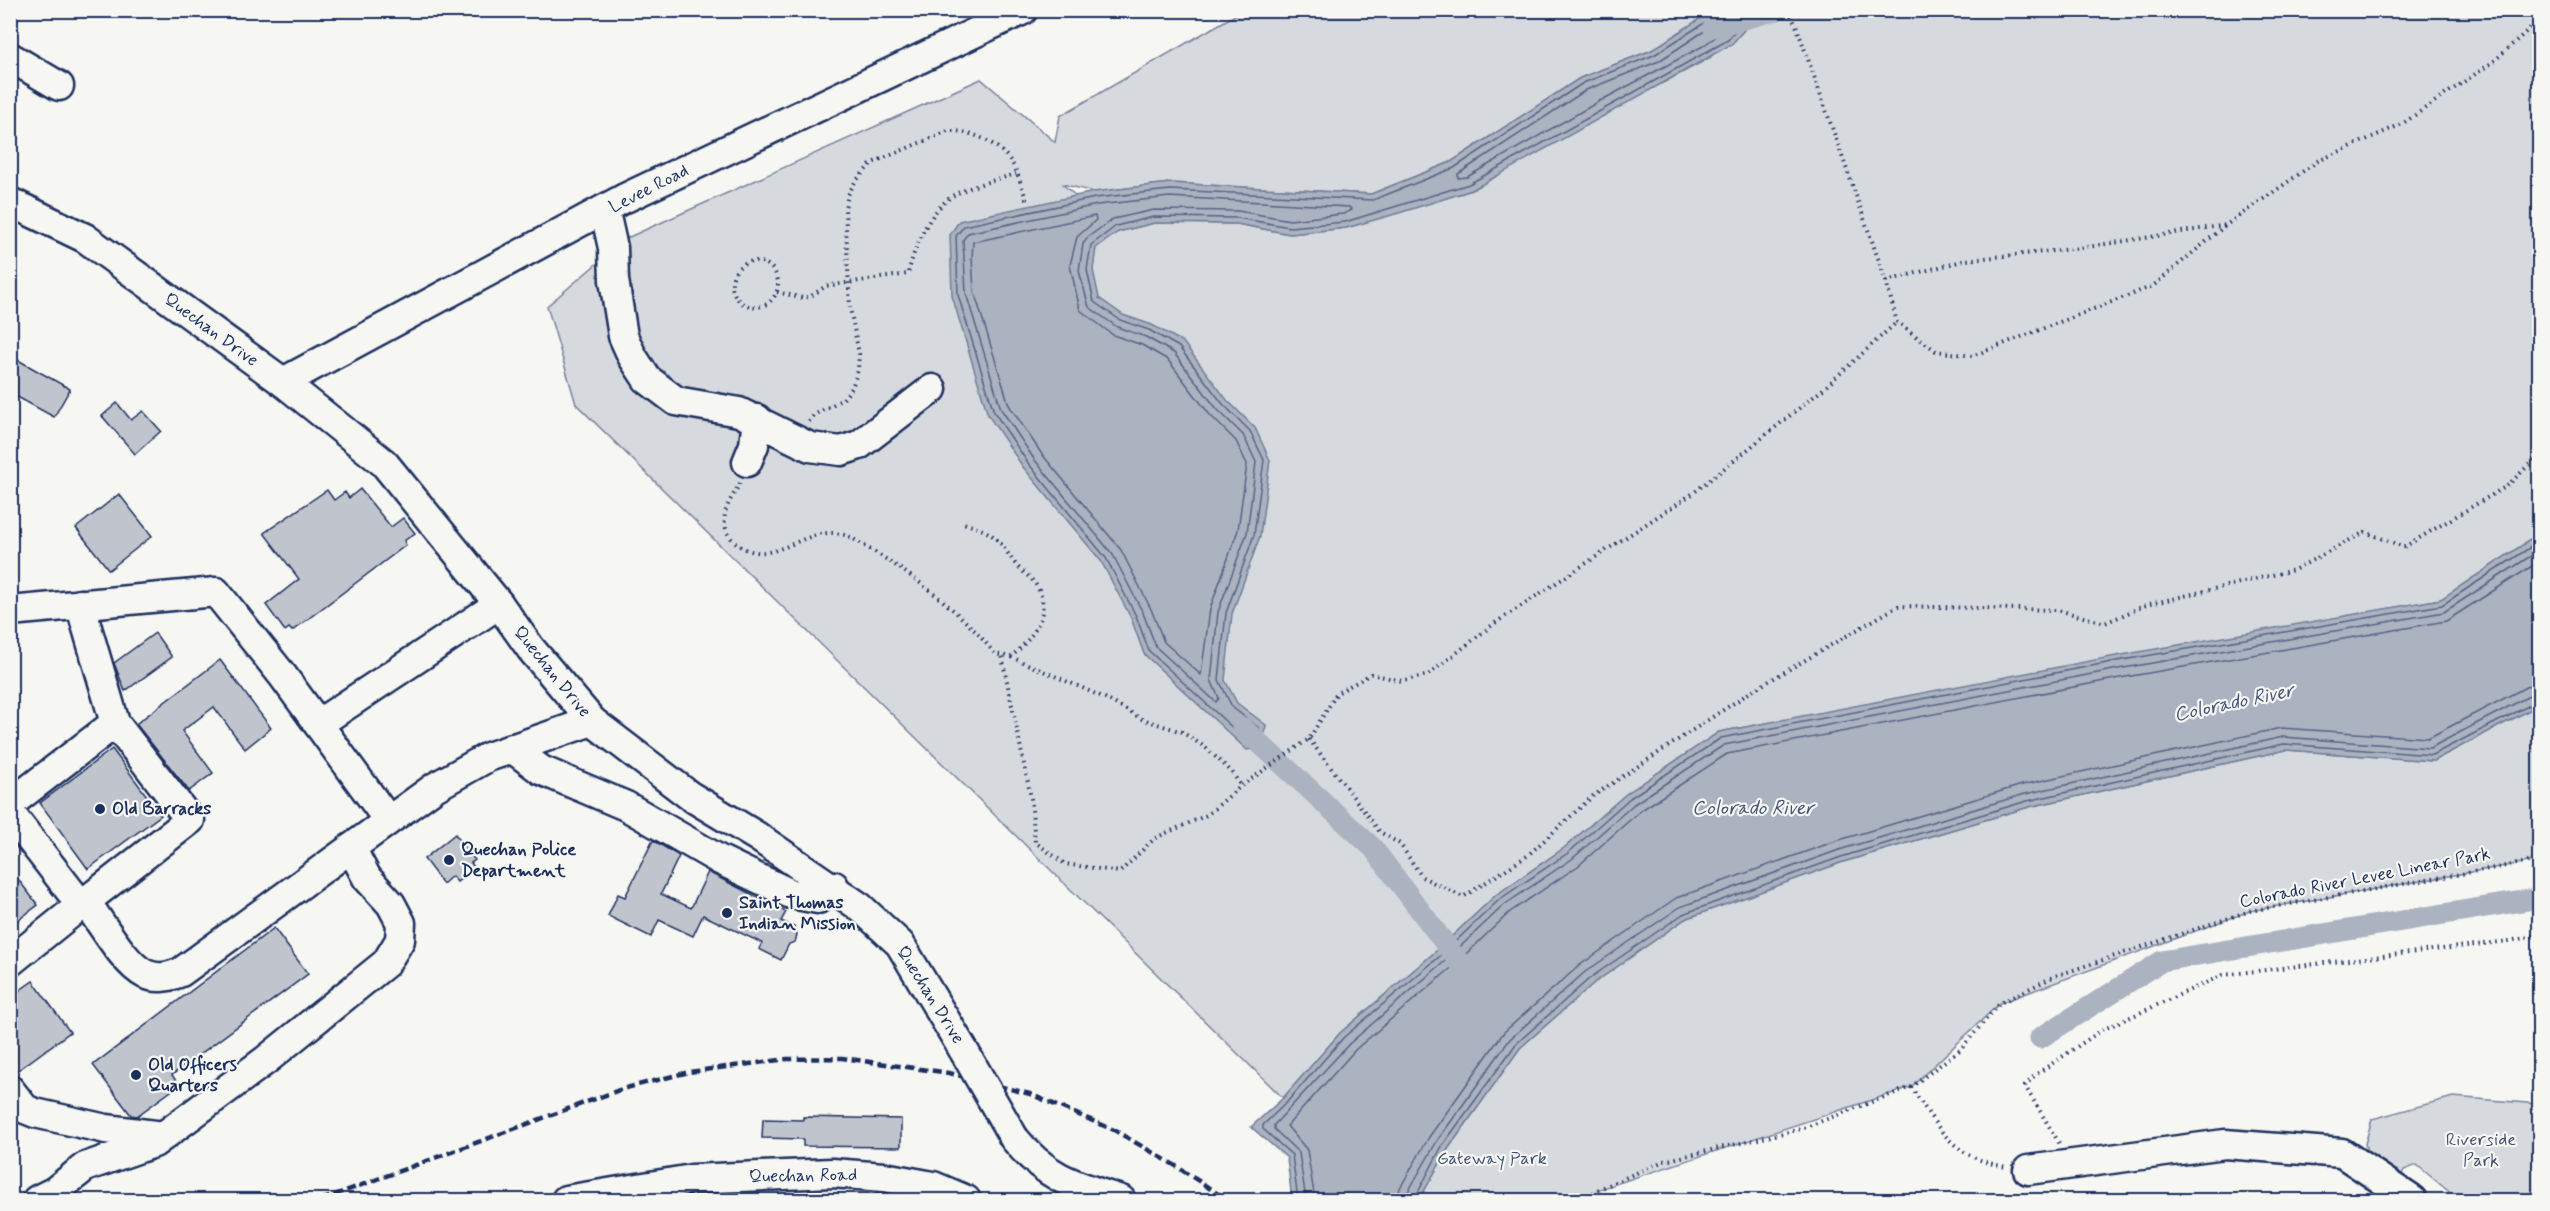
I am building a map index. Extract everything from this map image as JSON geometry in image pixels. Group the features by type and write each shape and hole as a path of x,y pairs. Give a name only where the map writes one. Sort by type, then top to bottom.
{"street":[{"name":"Levee Road","path":"283,382 604,212 623,199 1023,10"},
{"path":"10,57 59,86"},
{"name":"Quechan Drive","path":"10,202 85,238 283,382 384,464 499,604 531,649 592,721 690,796 834,886 900,944 1014,1138 1030,1158 1052,1175 1121,1200"},
{"path":"604,212 613,248 614,280 623,336 647,379 676,401 739,412 810,447 842,451 860,445 932,389"},
{"path":"747,462 754,445 757,419"},
{"path":"10,611 216,592 318,724 388,820"},
{"path":"10,962 190,820 115,723 80,604"},
{"path":"318,724 499,604"},
{"path":"10,813 132,964 145,974 171,976 181,972 388,820 444,782 488,757 592,721"},
{"path":"10,804 115,723"},
{"path":"512,748 541,770 626,806 720,860 791,894 818,899 834,886"},
{"path":"37,1200 55,1191 85,1167 154,1143 266,1060 386,963 400,940 401,923 391,904 367,878 351,848"},
{"path":"10,1090 25,1109 35,1113 105,1129 164,1136"},
{"path":"2028,1170 2073,1166 2225,1144 2342,1153 2412,1200"},
{"name":"Quechan Road","path":"566,1200 692,1179 832,1173 884,1176 933,1186 966,1200"}],"path":[{"path":"1788,10 1796,25 1886,281 1897,322 1936,351 1972,356 2153,286 2226,225 2318,161 2402,124 2493,62 2540,20"},
{"path":"777,292 802,298 811,296 826,286 908,274 912,255 925,230 935,213 953,195 1016,174"},
{"path":"1886,281 1966,260 2081,248 2226,225"},
{"path":"762,262 774,271 778,285 777,292 773,298 760,306 745,305 735,294 733,279 741,266 762,262"},
{"path":"1002,657 1031,798 1035,842 1065,864 1120,872 1155,837 1207,815 1241,786 1309,739 1336,693 1371,674 1402,681 1428,675 1495,622 1692,494 1822,390 1897,322"},
{"path":"1309,739 1380,832 1400,844 1422,877 1463,897 1527,856 1593,796 1752,692 1898,606 2058,610 2105,623 2146,604 2294,570 2365,532 2404,547 2507,486 2540,454"},
{"path":"1011,657 1105,698 1142,719 1182,732 1206,748 1232,772 1241,786"},
{"name":"Colorado River Levee Linear Park","path":"1583,1200 1596,1190 1664,1161 1801,1129 1911,1087 1961,1049 2000,1003 2023,989 2055,976 2250,911 2540,860"},
{"path":"2073,1166 2025,1086 2035,1075 2102,1030 2223,975 2509,941 2540,934"},
{"path":"1911,1087 1941,1131 1963,1153 1984,1163 2028,1170"}],"green space":[{"path":"1242,11 1713,11 1652,50 1580,78 1451,162 1371,194 1170,183 1094,192 1062,184 1118,232 1154,223 1237,224 1290,234 1346,228 1472,190 1604,114 1710,58 1740,17 1731,11 2539,11 2539,534 2441,599 1719,732 1626,794 1564,848 1496,895 1435,952 1340,1033 1283,1098 576,404 547,306 627,238 981,79 1055,142 1060,116"},
{"name":"Gateway Park","path":"2539,705 2539,860 2250,911 2000,1003 1911,1087 1597,1190 1608,1200 1419,1200 1448,1149 1520,1048 1594,983 1685,919 1843,862 2029,807 2286,750 2433,761"},
{"name":"Riverside Park","path":"2453,1097 2539,1104 2539,1200 2459,1200 2417,1165 2404,1170 2397,1185 2373,1170 2365,1144 2372,1119"}],"water":[{"path":"1713,10 1733,13 1739,19 1744,30 1732,44 1472,190 1346,228 1290,234 1237,224 1154,223 1118,232 1096,248 1093,270 1099,298 1123,315 1152,325 1183,342 1227,400 1255,428 1270,460 1260,536 1232,614 1225,680 1237,703 1266,725 1262,747 1247,750 1144,654 1131,618 1101,561 1023,467 988,415 952,296 950,235 959,221 1094,192 1170,183 1371,194 1451,162 1580,78 1652,50"},
{"name":"Colorado River","path":"2539,534 2539,705 2433,761 2286,750 2029,807 1843,862 1685,919 1594,983 1520,1048 1448,1149 1419,1200 1292,1200 1287,1158 1251,1127 1283,1098 1340,1033 1435,952 1496,895 1564,848 1626,794 1719,732 2116,656 2441,599"}],"building":[{"path":"18,360 70,389 54,417 10,393 10,373"},
{"path":"117,403 131,420 143,411 161,431 135,454 102,416"},
{"path":"360,489 391,527 403,518 415,533 404,541 406,545 292,631 289,628 285,631 266,605 299,579 264,533 327,490 334,500 345,492 349,498"},
{"path":"119,494 152,536 109,570 76,528"},
{"path":"155,633 172,657 125,691 114,663"},
{"path":"220,660 271,728 245,749 214,707 182,731 213,773 189,791 136,724"},
{"name":"Old Barracks","path":"112,749 161,815 88,869 40,803"},
{"path":"455,834 475,860 471,863 475,868 457,882 452,876 443,884 424,859"},
{"path":"653,840 679,856 661,894 691,908 708,872 786,912 781,921 794,927 797,935 795,942 789,944 781,960 759,949 762,943 703,915 693,936 659,920 651,937 608,916 618,894 625,897"},
{"path":"10,869 38,905 10,926"},
{"path":"274,928 308,974 172,1075 179,1085 137,1116 131,1115 93,1065"},
{"path":"33,981 70,1032 17,1071 10,1062 10,997"},
{"path":"803,1117 901,1119 901,1147 803,1146 803,1139 762,1138 763,1119 803,1120"}],"waterway":[{"path":"1713,27 1777,10"},
{"path":"1242,727 1373,848 1462,966"},
{"path":"2040,1038 2162,961 2540,898"}],"railway":[{"path":"321,1200 622,1089 689,1072 787,1059 842,1058 949,1073 1030,1094 1114,1130 1176,1166 1227,1200"}],"place":[{"name":"Old Barracks","path":"100,809"},
{"name":"Quechan Police Department","path":"449,860"},
{"name":"Saint Thomas Indian Mission","path":"727,913"},
{"name":"Old Officers Quarters","path":"136,1075"}]}
